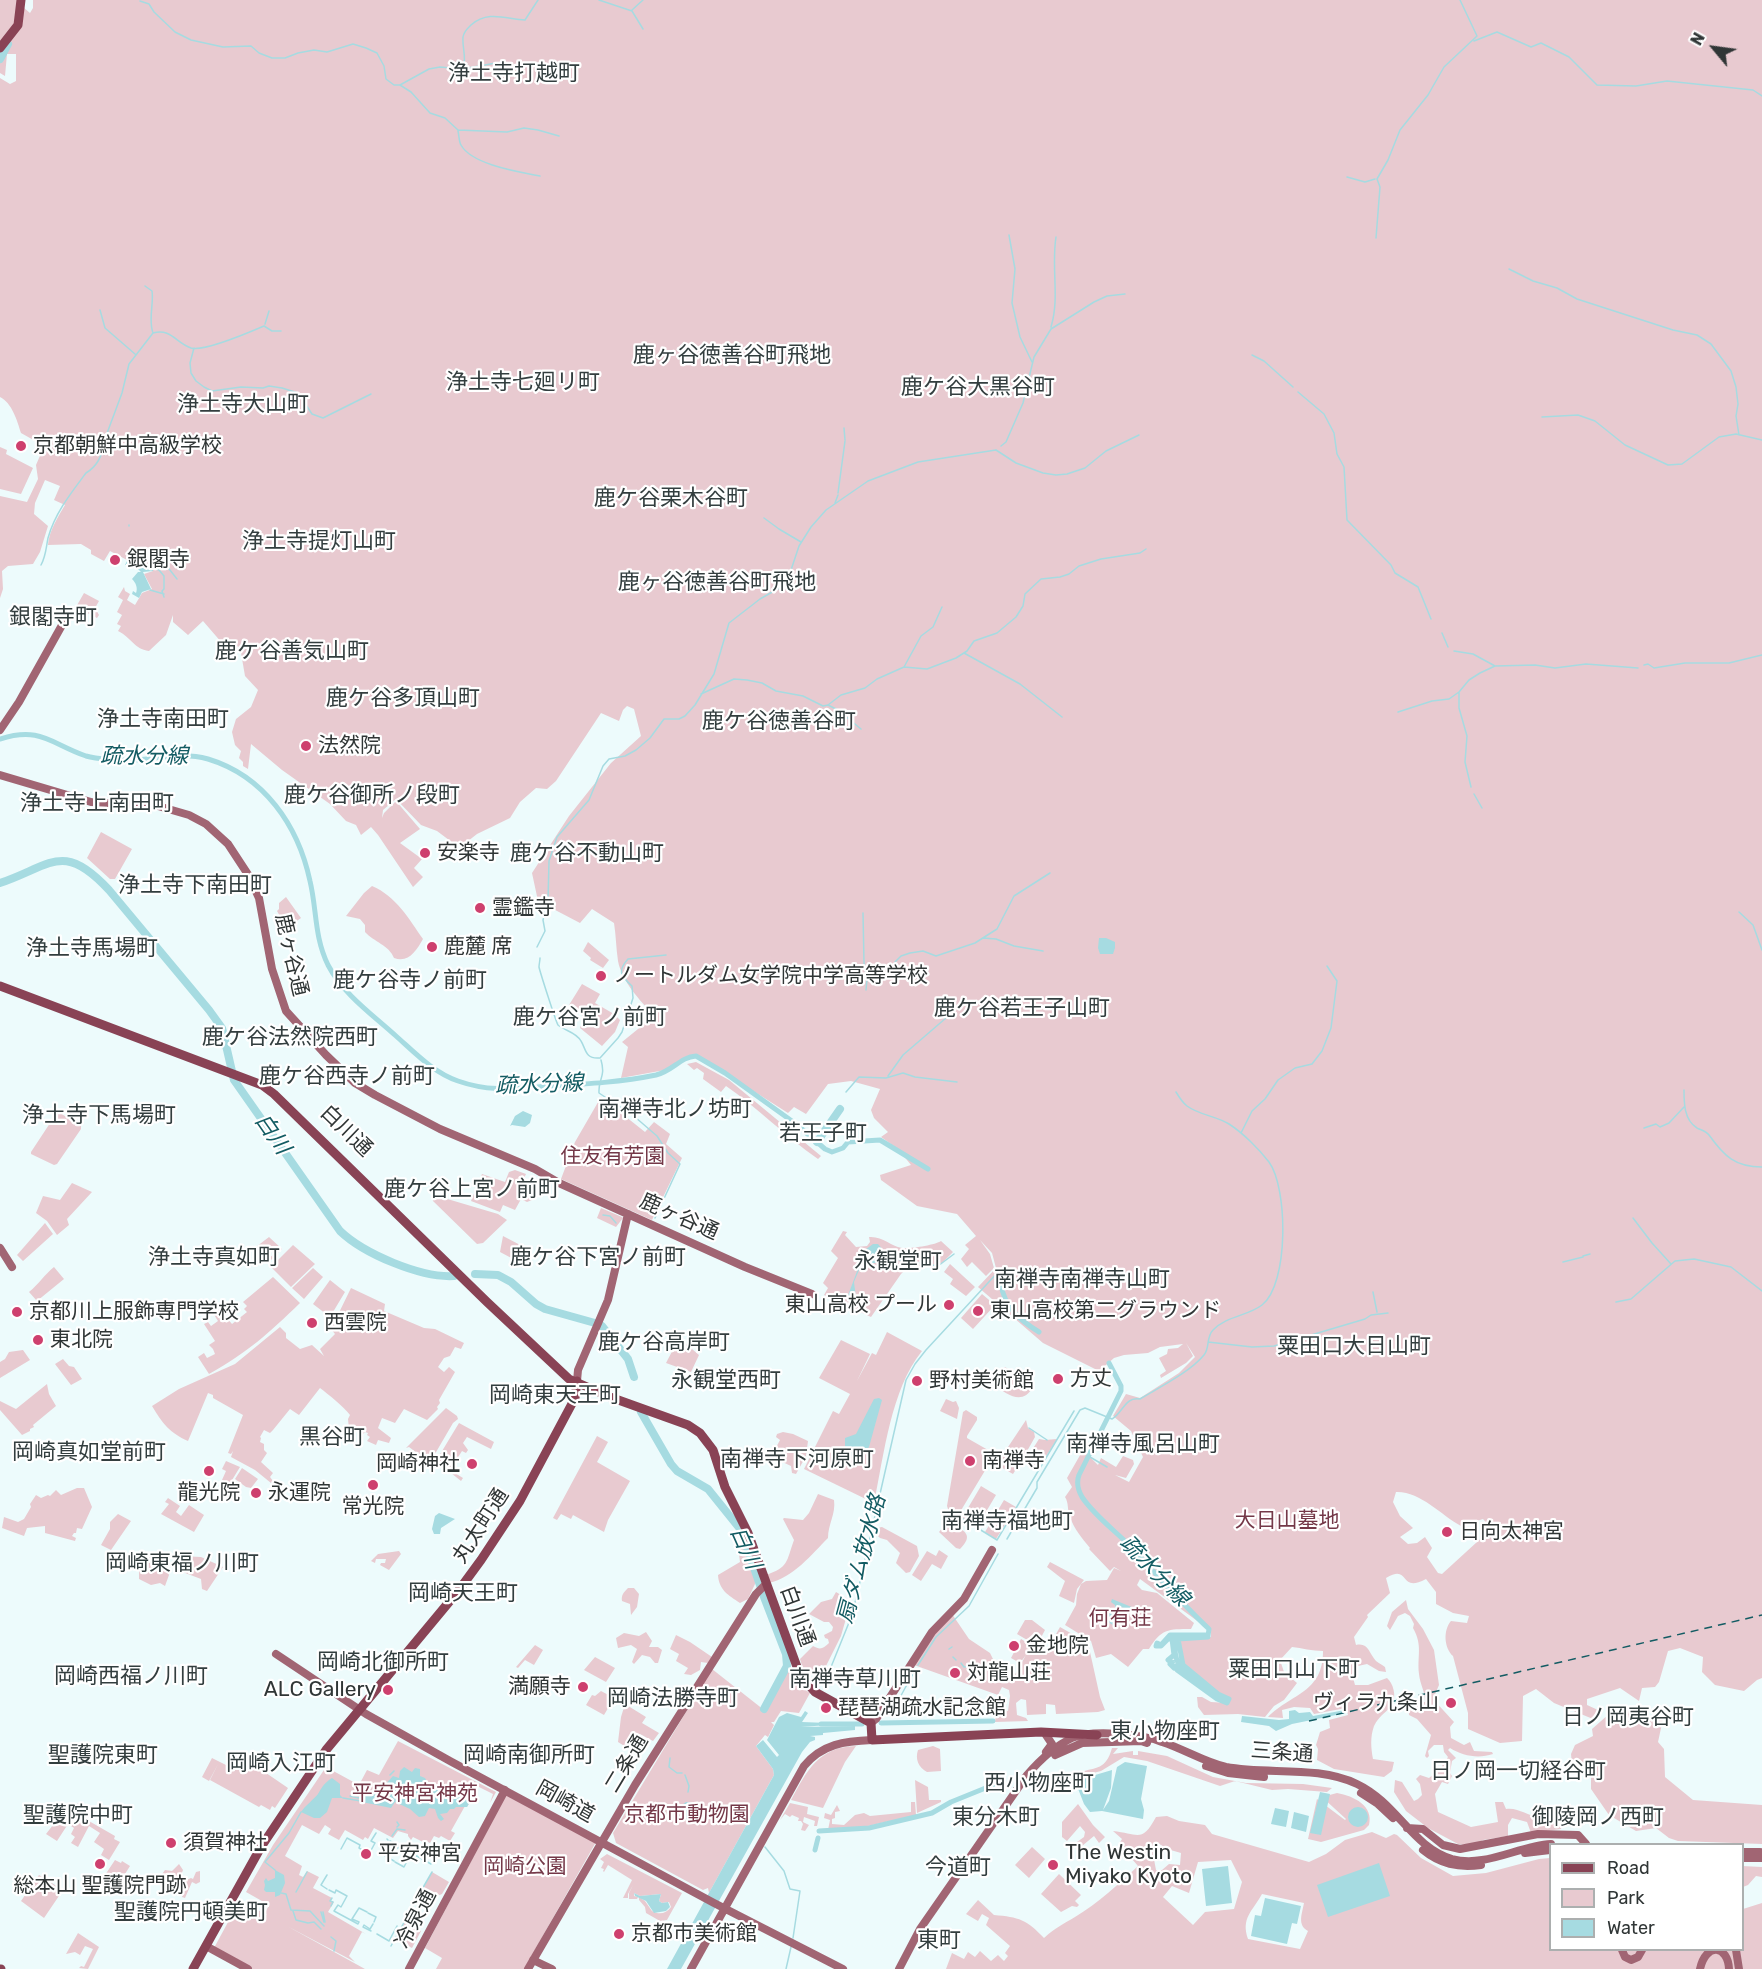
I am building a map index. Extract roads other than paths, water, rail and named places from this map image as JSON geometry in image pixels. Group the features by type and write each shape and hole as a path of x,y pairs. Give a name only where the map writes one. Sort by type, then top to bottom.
{"main road":[{"path":"0,48 18,25 21,0"},
{"name":"白川通","path":"0,980 231,1069 262,1085 274,1094 505,1320 569,1378 610,1397 688,1425 700,1433 715,1455 725,1487 748,1533 763,1586 797,1669 815,1692 872,1731"},
{"name":"白川通","path":"0,986 231,1069"},
{"name":"丸太町通","path":"193,1969 271,1830 326,1750 482,1560 520,1501 562,1422 574,1398 577,1381"},
{"path":"872,1731 1036,1734 1076,1737"},
{"path":"1036,1734 1041,1732 1097,1735"}],"street":[{"path":"0,730 19,702 66,618"},
{"name":"鹿ヶ谷通","path":"0,775 91,802 158,806 189,815 206,824 228,844 249,876 259,898 272,969 286,1011 309,1038 355,1083 440,1129 535,1169 559,1183 745,1267 812,1294"},
{"name":"丸太町通","path":"577,1381 578,1370 608,1300 628,1214"},
{"path":"0,1248 12,1267"},
{"path":"691,1969 722,1906 800,1773 820,1751 872,1731 876,1719 932,1632 964,1599 994,1546"},
{"name":"二条通","path":"528,1969 681,1709 763,1586"},
{"name":"岡崎道","path":"276,1654 359,1710 602,1843 843,1969"},
{"path":"1012,1797 1028,1770 1051,1747 1051,1740 1046,1735"},
{"name":"三条通","path":"899,1969 920,1929 1026,1775 1059,1747 1076,1737 1142,1736 1226,1767 1342,1778 1381,1799 1433,1857 1459,1866 1482,1865 1530,1852 1549,1850"},
{"path":"1076,1737 1131,1738 1141,1741"},
{"name":"三条通","path":"1012,1797 1050,1760 1066,1749 1087,1743 1141,1741 1166,1748 1203,1765 1228,1773 1337,1782 1367,1796 1431,1849 1458,1860 1480,1860 1527,1847 1549,1845"},
{"name":"冷泉通","path":"409,1969 505,1790"},
{"path":"1405,1828 1423,1829 1443,1845 1460,1849 1547,1833 1578,1835 1585,1842"},
{"path":"1744,1852 1762,1852"},
{"path":"1744,1858 1762,1858"},
{"path":"206,1946 248,1969"},
{"path":"1622,1951 1625,1957 1631,1960 1638,1957 1641,1951"},
{"path":"1700,1969 1708,1951"},
{"path":"1720,1951 1725,1956 1729,1969"},
{"path":"1736,1951 1739,1969"},
{"path":"533,1960 552,1969"}],"water":[{"path":"129,557 153,569 153,571 143,572 151,589 142,592 139,598 132,594 133,591 136,593 137,589 132,579 138,572 141,572 134,565 125,565"},
{"path":"1099,938 1115,942 1113,954 1100,954"},
{"path":"523,1111 532,1115 530,1123 525,1127 510,1126 515,1116"},
{"path":"873,1244 878,1244 884,1251 903,1255 913,1262 912,1265 898,1260 892,1263 862,1263 854,1282 856,1298 852,1302 848,1301 847,1298 865,1250"},
{"path":"874,1399 882,1400 869,1447 858,1460 847,1455 845,1438 856,1434"},
{"path":"439,1513 455,1519 441,1528 440,1534 434,1534 432,1529 435,1516"},
{"path":"1112,1599 1134,1608 1133,1611 1120,1607 1126,1621 1114,1616 1116,1621 1113,1625 1100,1621 1098,1618 1108,1617 1112,1609 1115,1610"},
{"path":"1295,1710 1299,1713 1310,1712 1313,1716 1345,1710 1346,1713 1292,1724 1276,1731 1269,1726 1241,1722 1242,1716 1289,1719 1289,1711"},
{"path":"805,1711 808,1713 802,1722 828,1723 828,1725 801,1727 855,1726 855,1730 810,1736 815,1737 815,1740 810,1742 802,1752 681,1969 667,1969 774,1775 773,1769 756,1746 763,1740 777,1757 779,1755 767,1740 779,1717 787,1713 801,1717"},
{"path":"1125,1762 1147,1766 1141,1799 1144,1810 1143,1819 1102,1811 1090,1812 1084,1804 1075,1781 1112,1770 1111,1788 1103,1810 1109,1801 1117,1767"},
{"path":"404,1767 412,1772 415,1768 420,1769 420,1776 425,1778 430,1787 441,1787 444,1795 459,1793 464,1797 469,1794 472,1798 467,1807 456,1807 447,1813 440,1814 444,1819 441,1821 435,1809 429,1808 425,1816 419,1817 410,1809 395,1802 391,1808 362,1802 361,1800 370,1792 377,1792 393,1776 399,1778 400,1771"},
{"path":"332,1778 340,1784 340,1795 343,1798 332,1798 327,1812 320,1818 314,1818 301,1812 325,1783"},
{"path":"1320,1792 1330,1794 1321,1835 1310,1833"},
{"path":"686,1802 694,1803 701,1809 694,1822 679,1817 681,1815 678,1813 678,1808"},
{"path":"1358,1807 1365,1810 1368,1817 1365,1824 1358,1827 1351,1824 1348,1817 1351,1810"},
{"path":"1275,1808 1289,1811 1286,1827 1271,1824"},
{"path":"1294,1812 1309,1816 1306,1832 1291,1828"},
{"path":"1379,1863 1390,1896 1328,1917 1317,1885"},
{"path":"1228,1866 1232,1903 1206,1906 1202,1869"},
{"path":"275,1870 284,1875 285,1883 280,1895 275,1897 275,1892 264,1890 264,1881 266,1878 268,1881 275,1878"},
{"path":"634,1893 640,1896 661,1894 659,1901 668,1902 670,1907 666,1911 654,1913 646,1901 635,1896"},
{"path":"1265,1898 1301,1906 1297,1924 1292,1923 1287,1944 1251,1936 1255,1915 1261,1916"}],"waterway":[{"path":"463,69 465,61 463,37 471,25 477,20 497,16 525,20 538,0"},
{"path":"599,0 632,11 643,29"},
{"path":"632,10 643,0"},
{"path":"1376,238 1380,187 1377,179 1388,160 1400,130 1428,95 1444,67 1477,36 1460,0"},
{"path":"140,1 149,4 175,32 191,40 223,47 251,46 259,53 272,58 285,58 314,50 327,52 353,44 366,48 377,53 384,66 386,79 411,92 430,113 445,118 458,130 507,132 524,128 559,136"},
{"path":"1474,41 1497,32 1531,47 1541,43 1569,57 1597,85 1636,86 1667,81 1753,90 1762,96"},
{"name":"白川","path":"0,59 8,44"},
{"path":"400,85 429,69 440,67 463,69 496,63"},
{"path":"458,131 461,145 475,158 497,167 540,176"},
{"path":"1347,177 1365,182 1375,179"},
{"path":"1009,235 1015,269 1012,303 1020,337 1032,362"},
{"path":"1051,327 1055,305 1056,237"},
{"path":"1509,269 1533,281 1557,288 1577,299 1673,330 1697,335 1711,344 1731,371 1736,387 1738,404 1736,416 1739,435"},
{"path":"145,286 152,291 153,333"},
{"path":"1001,446 1006,442 1023,403 1034,357 1051,329 1094,302 1107,296 1125,294"},
{"path":"100,310 105,328 135,354"},
{"path":"265,324 269,311"},
{"path":"41,565 51,529 59,512 100,457 122,393 129,364 153,333 169,334 186,346 197,348 227,341 264,326 272,331 281,331"},
{"path":"194,348 190,363 191,373 196,381 212,391 241,387 282,388 298,393 312,414 323,418 371,394"},
{"path":"1252,355 1264,361 1293,387"},
{"path":"1298,392 1324,414 1334,433 1337,454 1344,467 1347,520 1391,565 1395,573 1418,587 1431,619"},
{"path":"1542,417 1578,415 1595,421 1625,445 1668,465 1682,464 1719,437 1736,434 1762,440"},
{"path":"844,428 845,440"},
{"path":"537,947 545,931 543,920 548,901 549,861 557,837 589,800 603,766 609,759 625,756 636,750 650,738 664,719 679,719 695,705 714,674 729,623 760,599 781,587 791,570 799,546 811,527 826,510 868,481 918,462 996,450 1016,463 1043,473 1067,474 1085,468 1106,451 1139,435"},
{"path":"838,493 845,441"},
{"path":"835,503 838,495"},
{"path":"764,518 801,542"},
{"path":"131,557 132,548"},
{"path":"165,549 166,565 177,579"},
{"path":"904,667 927,669 956,658 967,651 974,641 997,633 1016,617 1023,606 1025,594 1041,579 1060,577 1069,574 1079,566 1101,559 1140,553 1146,549"},
{"path":"134,558 137,551"},
{"path":"153,568 159,570 164,576 162,591 164,597"},
{"path":"150,590 164,594"},
{"path":"701,694 734,679 747,680 762,683 776,691 803,696 823,706 828,705 841,695 865,688 877,679 904,667 921,636 933,627 942,607"},
{"path":"1442,633 1448,647"},
{"path":"1454,651 1473,654 1495,666 1535,665 1555,668 1586,664 1638,668"},
{"path":"964,653 1020,684 1062,717"},
{"path":"1644,665 1648,664 1654,668 1685,663 1729,663 1762,655"},
{"path":"1398,712 1432,701 1449,699 1459,692 1469,680 1495,666"},
{"path":"1459,693 1459,708 1467,736 1465,762 1471,787"},
{"path":"828,705 838,710 861,729"},
{"name":"疏水分線","path":"0,739 26,734 45,738 86,756 102,759 140,760 173,756 196,757 208,759 246,777 276,805 297,841 310,881 320,944 334,976 368,1012 425,1062 449,1077 470,1085 505,1089 604,1082 656,1075 685,1059 696,1056 725,1073 796,1124 825,1149 832,1152 843,1148 848,1142 880,1140 928,1169"},
{"path":"1474,794 1482,808"},
{"name":"白川","path":"0,883 56,861 68,861 80,865 93,875 109,890 222,1028 234,1080 340,1231 363,1248 394,1263 426,1273 454,1276"},
{"path":"895,962 901,956 910,953 923,951 936,956 975,943 997,929 1014,896 1050,873"},
{"path":"1739,912 1753,925 1762,950"},
{"path":"863,913 866,990"},
{"path":"983,938 1043,951"},
{"path":"600,1058 622,1032 633,998 632,986 625,979 622,967 628,959 666,955"},
{"path":"540,958 540,971 558,1025 579,1038 588,1055 599,1058"},
{"path":"1241,1133 1252,1111 1265,1099 1278,1080 1295,1068 1312,1064 1322,1051 1331,1028 1337,981 1327,966"},
{"path":"888,1076 903,1055 946,1018"},
{"path":"601,1060 603,1070 599,1093 635,1117 657,1136 668,1153 680,1164 655,1218"},
{"path":"846,1092 859,1077 886,1078 903,1073 915,1077 957,1082"},
{"path":"1684,1090 1686,1111 1693,1125 1708,1134 1731,1159 1744,1165 1762,1167"},
{"path":"1007,1539 1037,1488 1037,1482 1080,1410 1085,1408 1112,1419 1127,1402 1140,1399 1183,1373 1198,1361 1207,1349 1209,1336 1218,1325 1256,1309 1271,1294 1277,1277 1283,1235 1280,1192 1269,1162 1250,1141 1234,1128 1224,1121 1192,1109 1176,1092"},
{"path":"1644,1128 1656,1124 1660,1127 1669,1123 1684,1107"},
{"path":"817,1142 840,1109"},
{"path":"603,1215 610,1216 616,1223"},
{"path":"1633,1218 1671,1264"},
{"path":"913,1262 938,1266 954,1254"},
{"path":"1583,1256 1590,1254"},
{"path":"1563,1262 1583,1257"},
{"path":"1616,1302 1631,1299 1675,1261 1694,1259 1731,1267 1762,1291"},
{"name":"扇ダム放水路","path":"831,1667 856,1599 906,1380 926,1350 999,1271"},
{"name":"白川","path":"475,1274 498,1275 511,1282 545,1309 595,1323"},
{"name":"疏水分線","path":"1001,1284 1006,1300 1014,1312 1039,1332"},
{"path":"1373,1292 1377,1312"},
{"path":"1208,1342 1252,1347 1274,1346 1365,1319 1371,1315 1388,1313"},
{"name":"白川","path":"602,1326 628,1359 634,1377"},
{"name":"疏水分線","path":"1109,1363 1121,1386 1121,1391 1079,1475 1079,1492 1092,1510 1128,1544 1209,1629 1208,1636 1175,1637 1176,1657 1191,1677 1228,1701"},
{"path":"958,1516 997,1540 1074,1411"},
{"name":"白川","path":"641,1412 671,1464 677,1471 708,1489 741,1530 786,1654 787,1666 764,1709"},
{"path":"1029,1428 1047,1440"},
{"path":"1065,1436 1077,1442 1090,1457 1107,1467"},
{"path":"918,1665 936,1637 969,1606 998,1554"},
{"path":"1170,1635 1208,1635 1208,1637 1178,1639 1183,1665 1218,1694 1229,1699 1227,1703 1217,1699 1177,1670 1176,1666 1174,1668 1170,1664 1172,1663 1168,1660 1174,1655 1172,1639 1168,1639 1161,1646 1156,1646 1157,1643 1161,1645 1170,1635"},
{"path":"953,1657 956,1660"},
{"name":"疏水分線","path":"1169,1662 1176,1660"},
{"name":"疏水分線","path":"1171,1665 1176,1661"},
{"path":"961,1663 964,1667 979,1669 982,1667"},
{"path":"883,1716 898,1701 915,1670"},
{"path":"881,1723 993,1721"},
{"path":"821,1724 862,1724"},
{"path":"670,1758 669,1767 677,1773 682,1773"},
{"path":"390,1775 394,1771"},
{"path":"685,1775 689,1786 688,1792"},
{"path":"819,1831 869,1828 932,1813 951,1802 993,1785"},
{"path":"350,1796 359,1798 367,1790"},
{"path":"343,1798 361,1801"},
{"path":"275,1870 265,1862 289,1833 301,1812"},
{"path":"397,1822 399,1825 397,1827"},
{"path":"392,1836 397,1829 405,1830"},
{"path":"341,1849 347,1838 360,1845 359,1848 369,1854 375,1843 371,1841 376,1833"},
{"path":"815,1850 818,1838"},
{"path":"389,1850 391,1845 398,1848 400,1846 390,1841"},
{"path":"765,1847 784,1871 790,1889 800,1891 793,1938"},
{"path":"407,1860 410,1855 403,1851 404,1849 431,1864"},
{"path":"388,1851 385,1856 394,1861"},
{"path":"395,1862 404,1867 407,1861"},
{"path":"296,1892 307,1872"},
{"path":"421,1891 432,1872"},
{"path":"327,1875 321,1885 327,1889"},
{"path":"329,1890 335,1893 336,1890 347,1896 341,1907 338,1905 334,1911 358,1924 359,1922 352,1919 359,1908 367,1912"},
{"path":"281,1893 286,1894 291,1910 310,1911 324,1926"},
{"path":"331,1906 332,1898"},
{"path":"293,1911 296,1920 314,1922 321,1929"},
{"path":"321,1912 324,1922"},
{"path":"323,1912 325,1922"},
{"path":"368,1913 376,1917 374,1922"},
{"path":"391,1946 407,1917"},
{"path":"371,1931 363,1927 364,1925 370,1929 373,1924"},
{"path":"377,1934 389,1941 397,1926"},
{"path":"331,1937 336,1941 334,1951"},
{"path":"786,1969 791,1947"}],"place":[{"name":"京都朝鮮中高級学校","path":"21,446"},
{"name":"銀閣寺","path":"115,560"},
{"name":"法然院","path":"306,746"},
{"name":"安楽寺","path":"425,853"},
{"name":"霊鑑寺","path":"480,908"},
{"name":"鹿麓 席","path":"432,947"},
{"name":"ノートルダム女学院中学高等学校","path":"601,976"},
{"name":"東山高校 プール","path":"949,1305"},
{"name":"東山高校第二グラウンド","path":"978,1311"},
{"name":"京都川上服飾専門学校","path":"17,1312"},
{"name":"西雲院","path":"312,1323"},
{"name":"東北院","path":"38,1340"},
{"name":"方丈","path":"1058,1379"},
{"name":"野村美術館","path":"917,1381"},
{"name":"南禅寺","path":"970,1461"},
{"name":"岡崎神社","path":"472,1464"},
{"name":"龍光院","path":"209,1471"},
{"name":"常光院","path":"373,1485"},
{"name":"永運院","path":"256,1493"},
{"name":"日向太神宮","path":"1447,1532"},
{"name":"金地院","path":"1014,1646"},
{"name":"対龍山荘","path":"955,1673"},
{"name":"満願寺","path":"583,1687"},
{"name":"ALC Gallery","path":"388,1690"},
{"name":"ヴィラ九条山","path":"1451,1703"},
{"name":"琵琶湖疏水記念館","path":"826,1708"},
{"name":"須賀神社","path":"171,1843"},
{"name":"平安神宮","path":"366,1854"},
{"name":"総本山 聖護院門跡","path":"100,1864"},
{"name":"The Westin Miyako Kyoto","path":"1053,1865"},
{"name":"京都市美術館","path":"619,1934"}],"district":[{"name":"浄土寺打越町","path":"514,74"},
{"name":"鹿ヶ谷徳善谷町飛地","path":"732,356"},
{"name":"浄土寺七廻リ町","path":"523,383"},
{"name":"鹿ケ谷大黒谷町","path":"978,388"},
{"name":"浄土寺大山町","path":"243,405"},
{"name":"鹿ケ谷栗木谷町","path":"671,499"},
{"name":"浄土寺提灯山町","path":"319,542"},
{"name":"鹿ヶ谷徳善谷町飛地","path":"717,583"},
{"name":"銀閣寺町","path":"53,618"},
{"name":"鹿ケ谷善気山町","path":"292,652"},
{"name":"鹿ケ谷多頂山町","path":"403,699"},
{"name":"浄土寺南田町","path":"163,720"},
{"name":"鹿ケ谷徳善谷町","path":"779,722"},
{"name":"鹿ケ谷御所ノ段町","path":"372,796"},
{"name":"浄土寺上南田町","path":"97,804"},
{"name":"鹿ケ谷不動山町","path":"587,854"},
{"name":"浄土寺下南田町","path":"195,886"},
{"name":"浄土寺馬場町","path":"92,949"},
{"name":"鹿ケ谷寺ノ前町","path":"410,981"},
{"name":"鹿ケ谷若王子山町","path":"1022,1009"},
{"name":"鹿ケ谷宮ノ前町","path":"590,1018"},
{"name":"鹿ケ谷法然院西町","path":"290,1038"},
{"name":"鹿ケ谷西寺ノ前町","path":"347,1077"},
{"name":"南禅寺北ノ坊町","path":"675,1110"},
{"name":"浄土寺下馬場町","path":"99,1116"},
{"name":"若王子町","path":"823,1134"},
{"name":"鹿ケ谷上宮ノ前町","path":"472,1190"},
{"name":"浄土寺真如町","path":"214,1258"},
{"name":"鹿ケ谷下宮ノ前町","path":"598,1258"},
{"name":"永観堂町","path":"898,1262"},
{"name":"南禅寺南禅寺山町","path":"1082,1280"},
{"name":"鹿ケ谷高岸町","path":"664,1343"},
{"name":"粟田口大日山町","path":"1354,1347"},
{"name":"永観堂西町","path":"726,1381"},
{"name":"岡崎東天王町","path":"555,1396"},
{"name":"黒谷町","path":"332,1438"},
{"name":"南禅寺風呂山町","path":"1143,1445"},
{"name":"岡崎真如堂前町","path":"89,1453"},
{"name":"南禅寺下河原町","path":"797,1460"},
{"name":"南禅寺福地町","path":"1007,1522"},
{"name":"岡崎東福ノ川町","path":"182,1564"},
{"name":"岡崎天王町","path":"463,1594"},
{"name":"岡崎北御所町","path":"383,1663"},
{"name":"粟田口山下町","path":"1294,1670"},
{"name":"岡崎西福ノ川町","path":"131,1677"},
{"name":"南禅寺草川町","path":"855,1680"},
{"name":"岡崎法勝寺町","path":"673,1699"},
{"name":"日ノ岡夷谷町","path":"1628,1718"},
{"name":"東小物座町","path":"1165,1732"},
{"name":"聖護院東町","path":"103,1756"},
{"name":"岡崎南御所町","path":"529,1756"},
{"name":"岡崎入江町","path":"281,1764"},
{"name":"日ノ岡一切経谷町","path":"1518,1772"},
{"name":"西小物座町","path":"1039,1784"},
{"name":"聖護院中町","path":"78,1816"},
{"name":"東分木町","path":"996,1818"},
{"name":"御陵岡ノ西町","path":"1598,1818"},
{"name":"今道町","path":"958,1868"},
{"name":"聖護院円頓美町","path":"191,1913"},
{"name":"東町","path":"939,1941"}],"park label":[{"name":"住友有芳園","path":"613,1157"},
{"name":"大日山墓地","path":"1287,1521"},
{"name":"何有荘","path":"1120,1619"},
{"name":"平安神宮神苑","path":"415,1794"},
{"name":"京都市動物園","path":"687,1815"},
{"name":"岡崎公園","path":"525,1867"}]}
